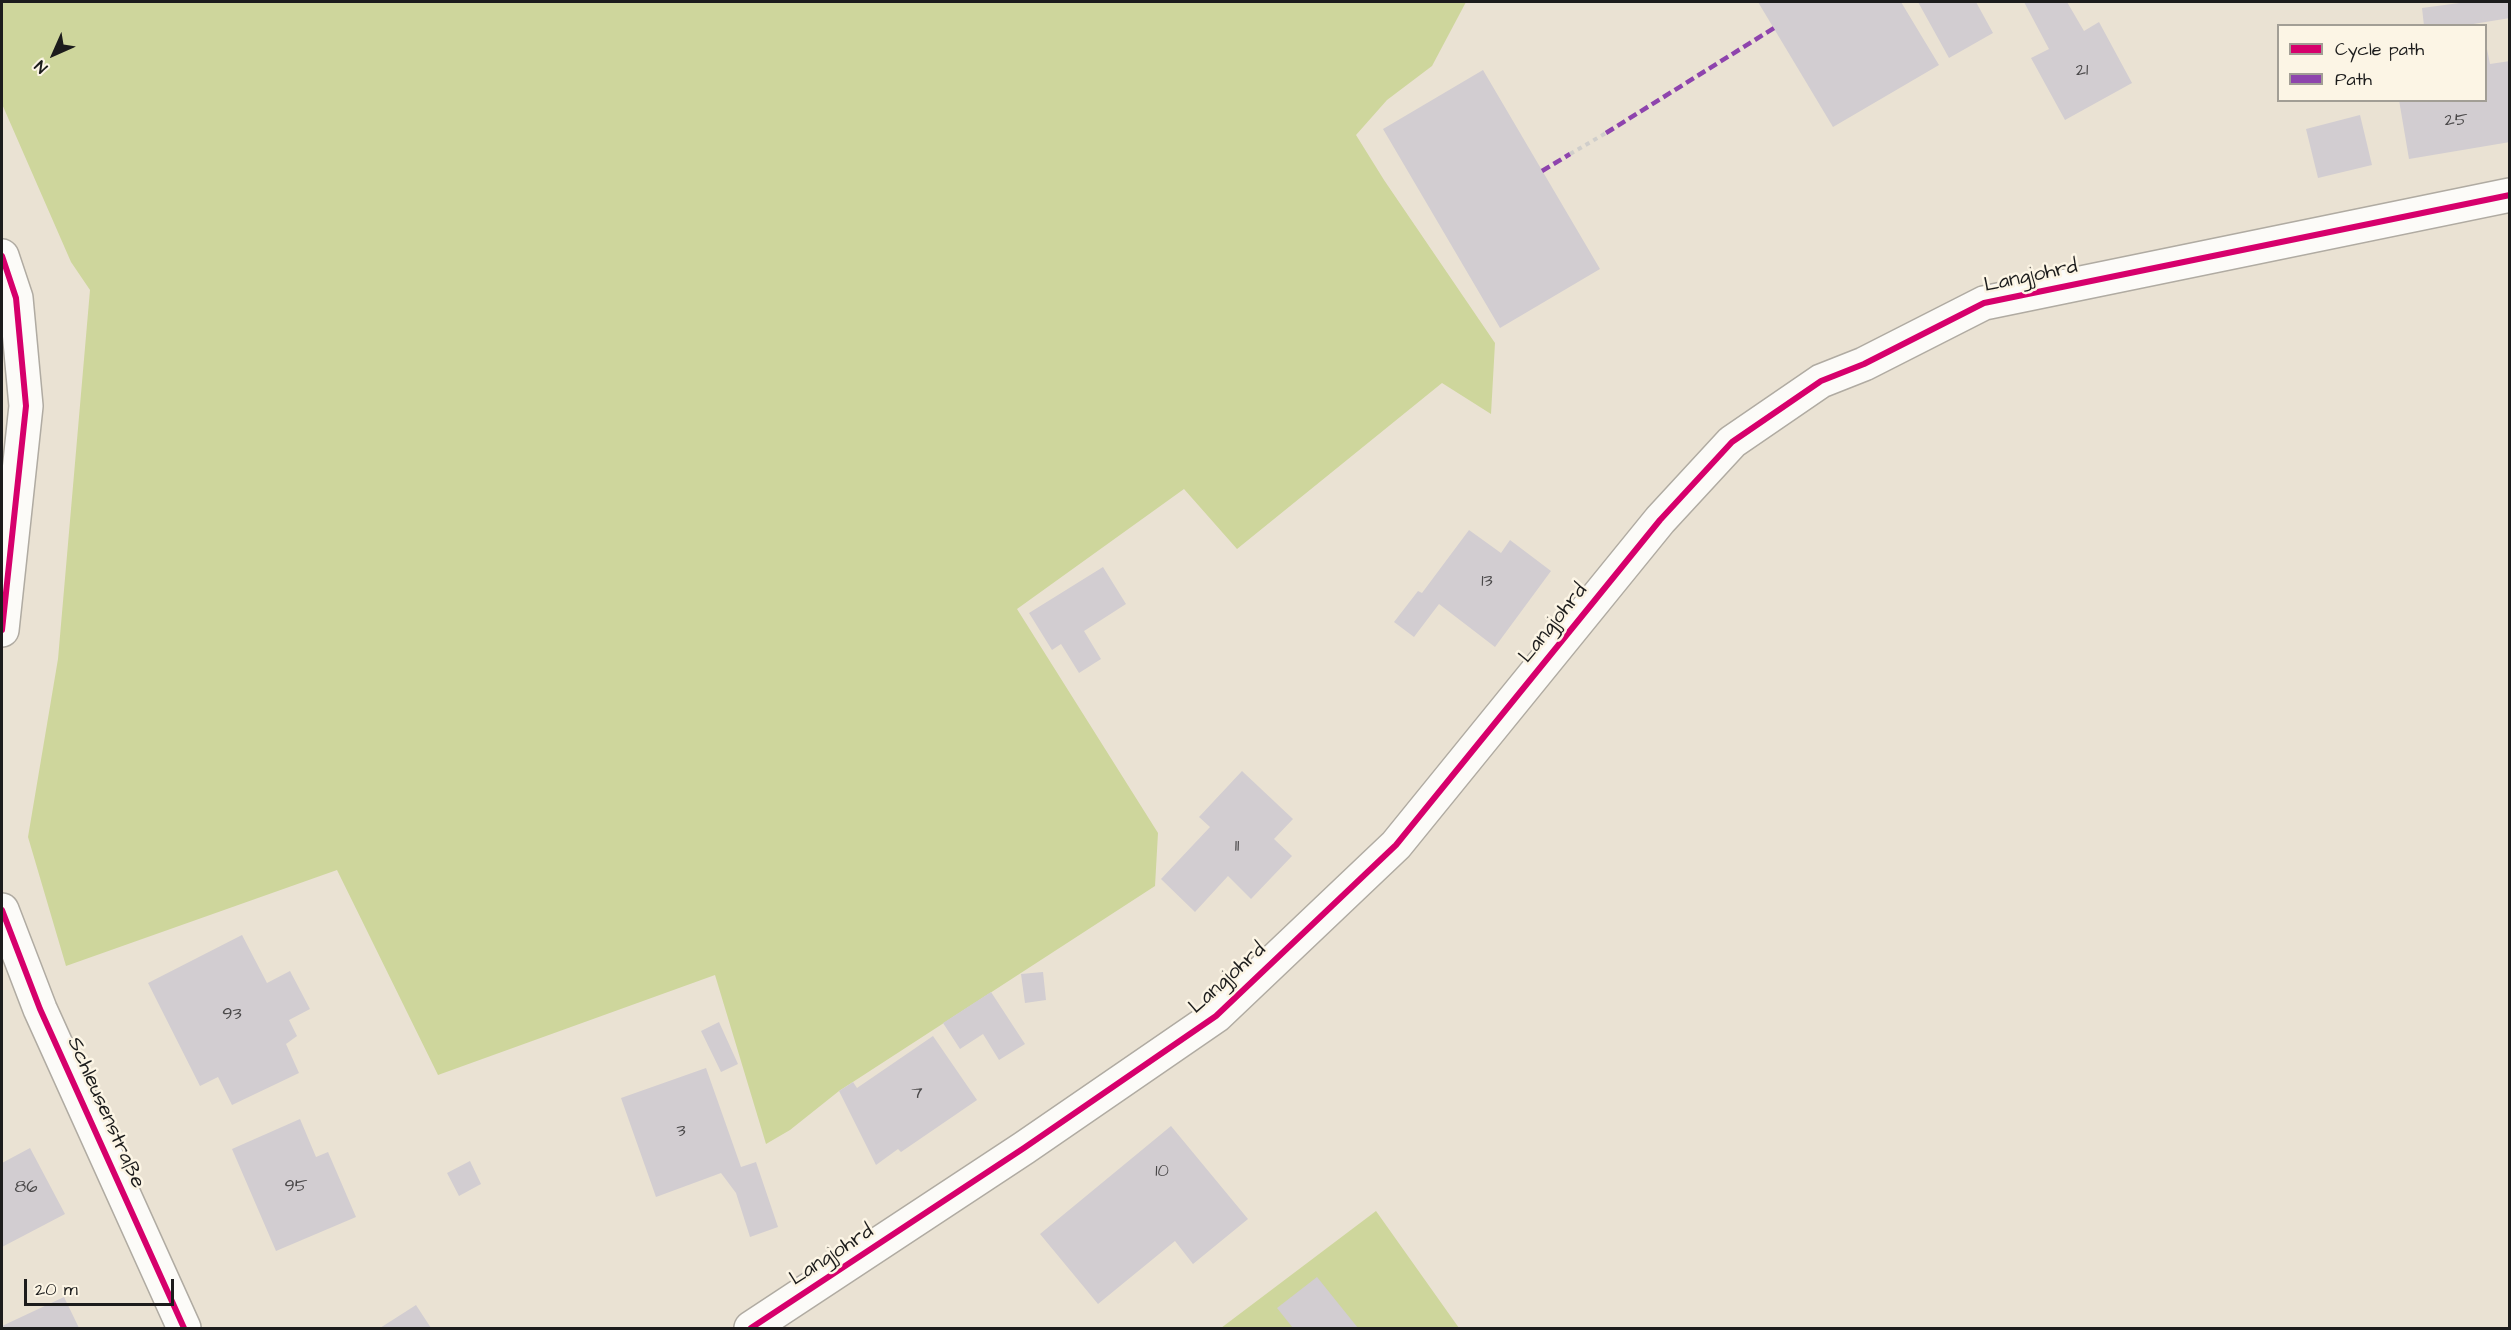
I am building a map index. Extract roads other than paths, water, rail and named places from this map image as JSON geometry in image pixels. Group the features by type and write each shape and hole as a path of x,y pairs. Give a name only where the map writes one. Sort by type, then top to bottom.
{"street":[{"name":"Langjohrd","path":"751,1329 1024,1148 1216,1016 1396,845 1660,520 1732,442 1821,381 1864,364 1984,303 2510,195"},
{"path":"2,256 15,298 26,406 2,630"},
{"name":"Schleusenstraße","path":"2,910 40,1009 184,1329"}]}
